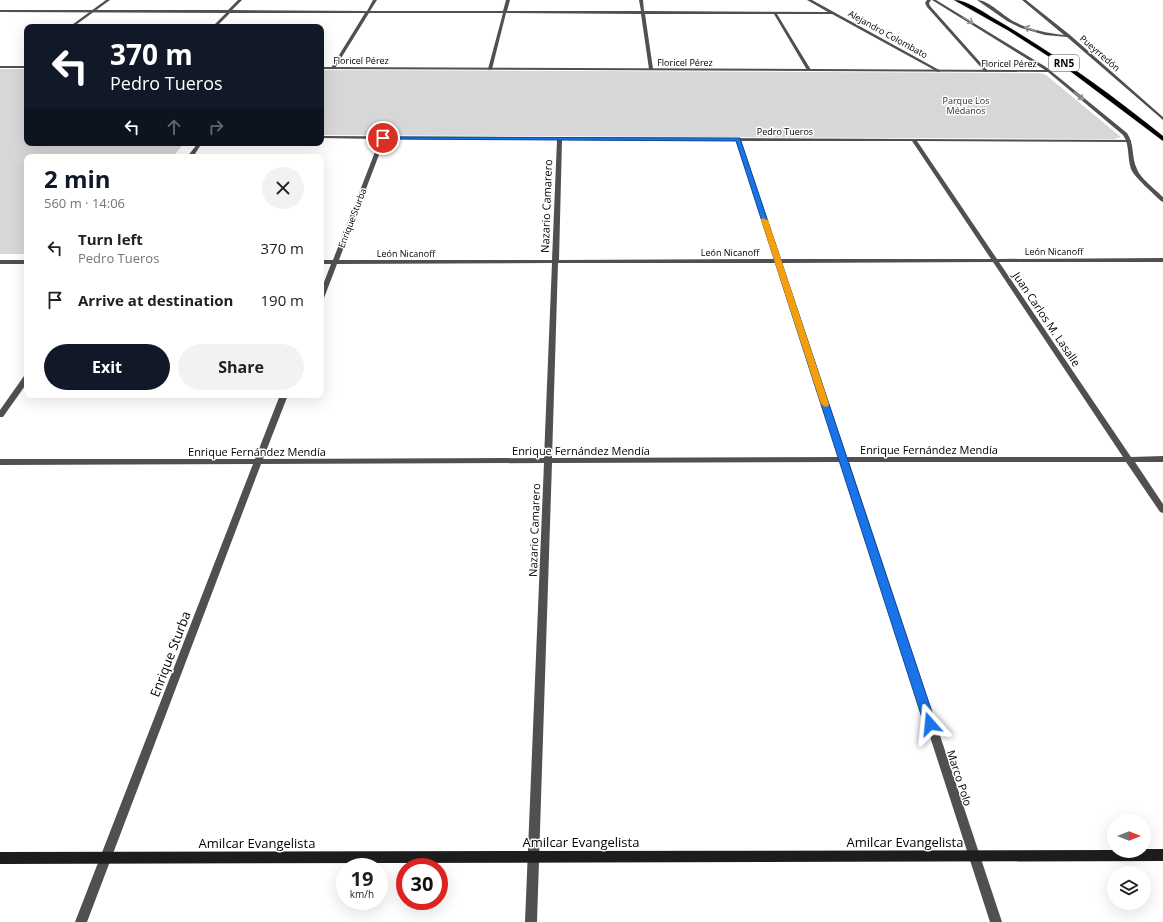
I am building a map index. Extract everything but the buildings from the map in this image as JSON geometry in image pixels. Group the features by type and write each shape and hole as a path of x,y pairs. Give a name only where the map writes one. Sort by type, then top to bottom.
{"highway":[{"name":"RN5","path":"956,0 1012,30 1058,59 1110,96 1163,139"}],"main road":[{"name":"Amilcar Evangelista","path":"0,858 1163,855"}],"street":[{"path":"75,24 108,0"},
{"path":"217,24 240,0"},
{"path":"333,68 375,0"},
{"path":"490,69 508,0"},
{"path":"641,0 651,70"},
{"name":"Alejandro Colombato","path":"809,0 939,70"},
{"path":"929,0 927,3 928,6 986,71"},
{"path":"934,0 1048,71 1125,134 1129,141 1135,172 1163,200"},
{"path":"979,0 1007,19 1025,28 1048,34 1068,36"},
{"name":"Pueyrredón","path":"1024,0 1068,36 1163,119"},
{"path":"0,10 833,13"},
{"path":"775,13 809,70"},
{"path":"18,67 24,62"},
{"path":"0,67 24,67"},
{"name":"Floricel Pérez","path":"324,68 1048,71"},
{"name":"Pedro Tueros","path":"324,137 1129,141"},
{"name":"Enrique Sturba","path":"324,290 383,138"},
{"name":"Nazario Camarero","path":"531,922 560,138"},
{"name":"Marco Polo","path":"738,139 996,922"},
{"name":"Juan Carlos M. Lasalle","path":"914,140 1163,510"},
{"name":"León Nicanoff","path":"324,262 1163,260"},
{"path":"0,262 24,262"},
{"path":"0,415 24,382"},
{"name":"Enrique Sturba","path":"81,922 283,398"},
{"name":"Enrique Fernández Mendía","path":"0,462 1163,459"}],"green space":[{"path":"0,69 24,69 24,146 182,146 175,154 24,154 24,254 0,254"},
{"name":"Parque Los Médanos","path":"324,70 1040,73 1046,75 1121,137 1114,139 324,135"}],"slow traffic":[{"path":"765,220 825,404"}],"route":[{"path":"383,138 738,139 930,724"}]}
